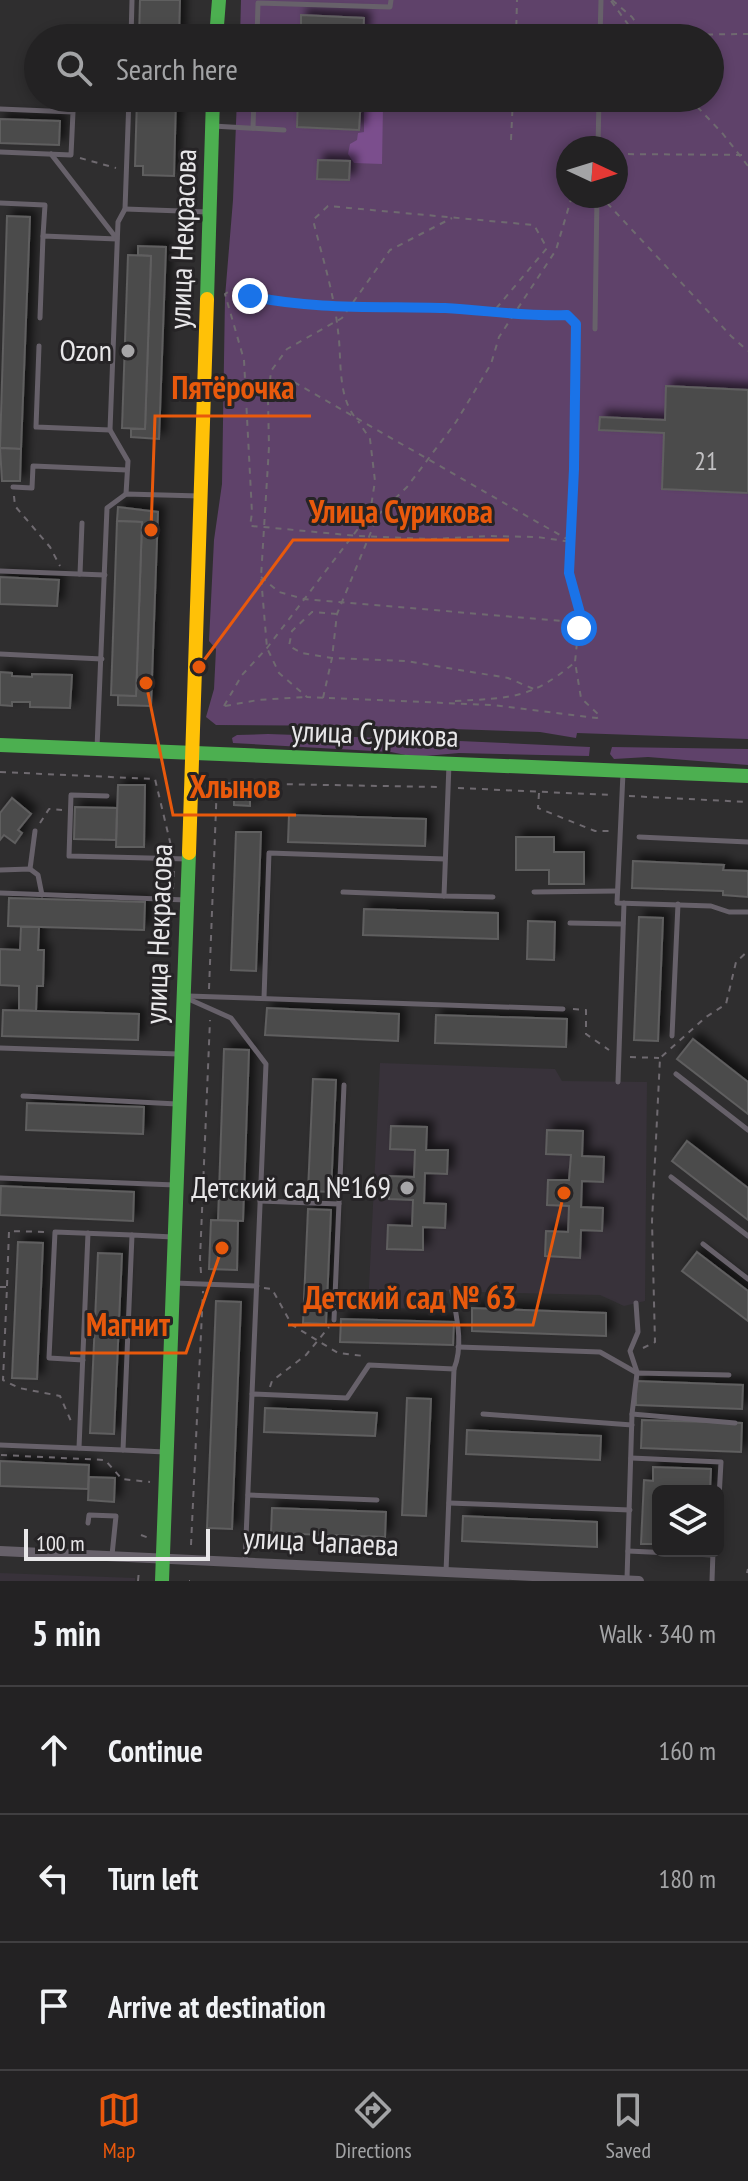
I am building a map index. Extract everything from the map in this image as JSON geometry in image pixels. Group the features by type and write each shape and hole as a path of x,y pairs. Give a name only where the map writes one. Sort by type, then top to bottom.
{"street":[{"path":"217,24 219,0"},
{"name":"улица Некрасова","path":"162,1581 178,1104 194,753 212,112"},
{"name":"улица Сурикова","path":"0,745 748,776"},
{"name":"улица Чапаева","path":"0,1551 530,1579 639,1581"}],"lane":[{"path":"131,24 132,0"},
{"path":"257,24 258,3 390,7 391,0"},
{"path":"600,24 601,0"},
{"path":"0,109 24,110"},
{"path":"0,152 71,155 73,112"},
{"path":"126,494 128,461 110,430 117,239 118,222 125,209 128,112"},
{"path":"253,128 254,112"},
{"path":"598,136 599,112"},
{"path":"212,126 284,130"},
{"path":"51,154 117,239"},
{"path":"0,203 45,205 40,318"},
{"path":"595,329 599,208"},
{"path":"125,209 210,212"},
{"path":"43,236 117,239"},
{"path":"39,346 36,427 110,430"},
{"path":"13,487 32,488 33,466 127,470"},
{"path":"97,749 107,508 126,494 201,496"},
{"path":"80,574 82,523"},
{"path":"0,571 105,575"},
{"path":"0,654 102,659"},
{"path":"444,896 449,763"},
{"path":"623,772 617,903 711,906 729,912 748,912"},
{"path":"107,796 71,795 69,856 188,859"},
{"path":"30,869 35,831"},
{"path":"639,837 748,842"},
{"path":"264,998 269,853 445,859"},
{"path":"0,870 30,869 38,875 42,895"},
{"path":"534,892 617,891"},
{"path":"343,892 493,897"},
{"path":"0,893 187,900"},
{"path":"618,1082 624,903"},
{"path":"672,1036 678,904"},
{"path":"570,923 623,924"},
{"path":"184,996 563,1009"},
{"path":"184,996 231,1018 266,1064 245,1563"},
{"path":"0,1048 180,1054"},
{"path":"676,1074 748,1130"},
{"path":"334,1320 344,1085"},
{"path":"23,1096 178,1104"},
{"path":"671,1177 748,1236"},
{"path":"0,1178 175,1185"},
{"path":"260,1201 339,1204"},
{"path":"83,1360 49,1358 55,1232 173,1237"},
{"path":"79,1448 88,1233"},
{"path":"123,1450 132,1235"},
{"path":"703,1244 748,1279"},
{"path":"172,1283 257,1286"},
{"path":"446,1573 454,1369 458,1347 452,1291"},
{"path":"627,1580 632,1414 637,1373 630,1351 638,1332 636,1303"},
{"path":"458,1347 600,1352 637,1373 729,1375"},
{"path":"252,1394 347,1398 369,1365 454,1369"},
{"path":"483,1414 632,1425"},
{"path":"632,1414 735,1423"},
{"path":"0,1445 166,1452"},
{"path":"631,1458 721,1462 720,1485"},
{"path":"248,1495 377,1500"},
{"path":"449,1503 630,1510"},
{"path":"88,1523 89,1515 116,1516 112,1556"},
{"path":"628,1551 652,1552"},
{"path":"712,1581 713,1557"}],"path":[{"path":"516,24 517,0"},
{"path":"611,0 637,24"},
{"path":"611,0 628,24"},
{"path":"724,34 748,34"},
{"path":"511,140 512,112"},
{"path":"702,112 748,166"},
{"path":"628,154 748,155"},
{"path":"71,155 126,171"},
{"path":"494,311 547,248 534,225 328,206 313,220 333,307 336,320 348,408 370,439 375,481 370,513 354,535 267,648 242,675 224,706 307,697 492,705 600,716 581,698 575,662 579,619 569,573 572,542 576,324 567,315 333,307 267,300 250,296 236,287 225,294 244,360 252,498 250,526 354,535 368,536 431,539 525,537 572,542"},
{"path":"323,699 337,614 378,515 407,487 456,422 491,364 499,337 556,250 568,208"},
{"path":"611,208 748,351"},
{"path":"307,697 279,673 267,648 261,577 271,371 287,349 336,320 350,307 390,250 452,218"},
{"path":"268,400 282,381 292,381 572,542"},
{"path":"13,487 15,506 50,547 65,574"},
{"path":"261,577 279,592 304,599 562,621 579,619"},
{"path":"337,614 312,612 292,631 289,646 302,653 332,658 406,661 508,678 536,690"},
{"path":"441,702 506,699 536,690 575,662"},
{"path":"0,772 155,779"},
{"path":"208,997 217,783 447,788 748,802"},
{"path":"539,792 538,808 595,831 620,832"},
{"path":"35,831 49,809 64,810"},
{"path":"619,1056 660,1058 706,1017 726,1004 736,962 748,951"},
{"path":"191,1545 203,1284 200,1259 208,1008"},
{"path":"563,1009 586,1010 586,1034 600,1044"},
{"path":"638,1350 655,1342 652,1221 660,1058"},
{"path":"55,1232 9,1231 2,1375 3,1380 19,1388 60,1396 79,1439"},
{"path":"257,1286 272,1289 292,1325 338,1353 349,1355"},
{"path":"0,1287 7,1287"},
{"path":"267,1394 272,1381 320,1341 334,1320"},
{"path":"0,1455 105,1460 122,1479 151,1482"},
{"path":"138,1581 139,1570"}],"shaded area":[{"path":"241,0 748,0 748,739 577,733 576,738 540,732 216,725 206,717 214,689 216,649 209,641 214,540 222,484 225,297 236,112 724,112 724,24 240,24"},
{"path":"364,112 383,112 382,164 354,163 348,154 350,144 357,140 358,133 364,132"},
{"path":"237,735 384,738 404,735 415,739 590,747 589,756 459,753 415,757 391,752 233,743 232,738"},
{"path":"612,747 748,749 748,765 648,757 614,759 610,754"},
{"path":"380,1063 555,1069 562,1081 647,1082 645,1301 624,1306 600,1295 442,1291 441,1310 368,1307"},
{"path":"0,1573 135,1578 135,1581 0,1581"}],"building":[{"path":"140,0 180,0 179,24 139,24"},
{"path":"301,15 364,18 364,24 301,24"},
{"path":"137,112 176,112 174,176 143,175 143,166 135,166"},
{"path":"298,112 360,112 359,130 297,127"},
{"path":"0,119 60,121 59,145 0,143"},
{"path":"318,160 350,161 349,180 317,179"},
{"path":"7,216 30,217 21,449 0,448"},
{"path":"138,246 166,247 159,439 131,437 131,429 145,429 151,256 138,255"},
{"path":"128,255 151,256 145,429 122,428"},
{"path":"666,386 748,390 748,493 662,489 664,433 599,430 600,417 665,420"},
{"path":"0,448 21,449 20,481 2,481"},
{"path":"118,507 158,512 151,706 118,705 118,695 136,696 142,522 117,521"},
{"path":"117,521 142,522 136,696 111,695"},
{"path":"0,577 59,580 57,606 0,604"},
{"path":"0,672 32,677 32,674 72,675 70,708 30,707 30,702 0,705"},
{"path":"118,785 145,785 144,847 116,847"},
{"path":"234,794 250,795 250,806 234,805"},
{"path":"12,798 31,814 18,830 22,833 15,843 4,835 0,840 0,813"},
{"path":"75,807 117,808 116,840 74,839"},
{"path":"289,815 426,819 425,846 288,842"},
{"path":"236,832 261,832 256,971 231,970"},
{"path":"516,837 554,837 554,852 584,852 584,884 549,884 549,870 516,870"},
{"path":"633,861 724,865 723,870 748,871 748,897 723,895 723,891 632,888"},
{"path":"9,898 145,902 144,930 8,926"},
{"path":"364,909 498,913 498,939 363,935"},
{"path":"639,917 663,918 658,1041 634,1040"},
{"path":"528,921 555,922 554,960 527,959"},
{"path":"21,927 39,927 38,950 44,950 43,986 37,986 36,1011 19,1010 19,986 0,985 0,949 20,950"},
{"path":"267,1008 399,1014 398,1041 265,1035"},
{"path":"3,1010 139,1014 138,1040 2,1036"},
{"path":"436,1015 567,1019 566,1047 435,1043"},
{"path":"693,1039 748,1082 748,1114 677,1059"},
{"path":"224,1049 249,1050 243,1221 218,1220"},
{"path":"313,1079 336,1080 331,1192 308,1191"},
{"path":"27,1103 144,1107 143,1134 26,1130"},
{"name":"Детский сад №169","path":"391,1126 427,1127 426,1150 448,1150 447,1174 425,1173 424,1203 446,1204 445,1228 423,1227 423,1250 387,1249 388,1225 412,1226 413,1200 389,1199 389,1176 414,1177 415,1150 390,1149"},
{"path":"547,1130 583,1131 582,1156 604,1157 603,1182 582,1181 581,1207 603,1208 602,1231 581,1230 580,1258 545,1256 546,1231 568,1232 569,1206 547,1205 548,1180 569,1180 571,1155 546,1154"},
{"path":"687,1141 748,1188 748,1220 672,1161"},
{"path":"1,1186 134,1192 133,1221 0,1215"},
{"path":"308,1209 331,1210 326,1324 303,1323"},
{"path":"211,1220 238,1221 237,1270 209,1269"},
{"path":"18,1242 43,1243 37,1379 12,1378"},
{"path":"697,1252 748,1291 748,1321 682,1271"},
{"path":"98,1253 122,1254 114,1434 90,1433"},
{"path":"216,1301 241,1302 232,1529 207,1528"},
{"path":"472,1308 606,1313 606,1336 472,1331"},
{"path":"341,1319 454,1322 453,1345 340,1342"},
{"path":"636,1381 743,1385 742,1409 636,1405"},
{"path":"407,1398 431,1399 426,1516 402,1515"},
{"path":"265,1408 377,1413 375,1436 264,1432"},
{"path":"642,1420 742,1423 741,1452 641,1448"},
{"path":"467,1430 601,1436 600,1460 466,1454"},
{"path":"0,1461 89,1465 88,1489 0,1486"},
{"path":"653,1467 711,1469 710,1485 652,1485 652,1544 641,1544 644,1480 653,1481"},
{"path":"89,1477 115,1478 114,1502 88,1500"},
{"path":"272,1508 386,1512 385,1537 271,1533"},
{"path":"463,1516 597,1522 597,1547 462,1541"}],"traffic: fast":[{"path":"217,24 219,0"},
{"path":"207,299 213,112"},
{"path":"0,745 748,776"},
{"path":"162,1581 189,853"}],"traffic: slow":[{"path":"189,853 207,299"}],"place":[{"name":"Ozon","path":"128,351"},
{"name":"Пятёрочка","path":"151,530"},
{"name":"Улица Сурикова","path":"199,667"},
{"name":"Хлынов","path":"146,683"},
{"name":"Детский сад №169","path":"407,1188"},
{"name":"Детский сад № 63","path":"564,1193"},
{"name":"Магнит","path":"222,1248"}],"route":[{"path":"250,296 322,306 445,308 567,315 576,324 569,573 580,613 579,628"}]}
